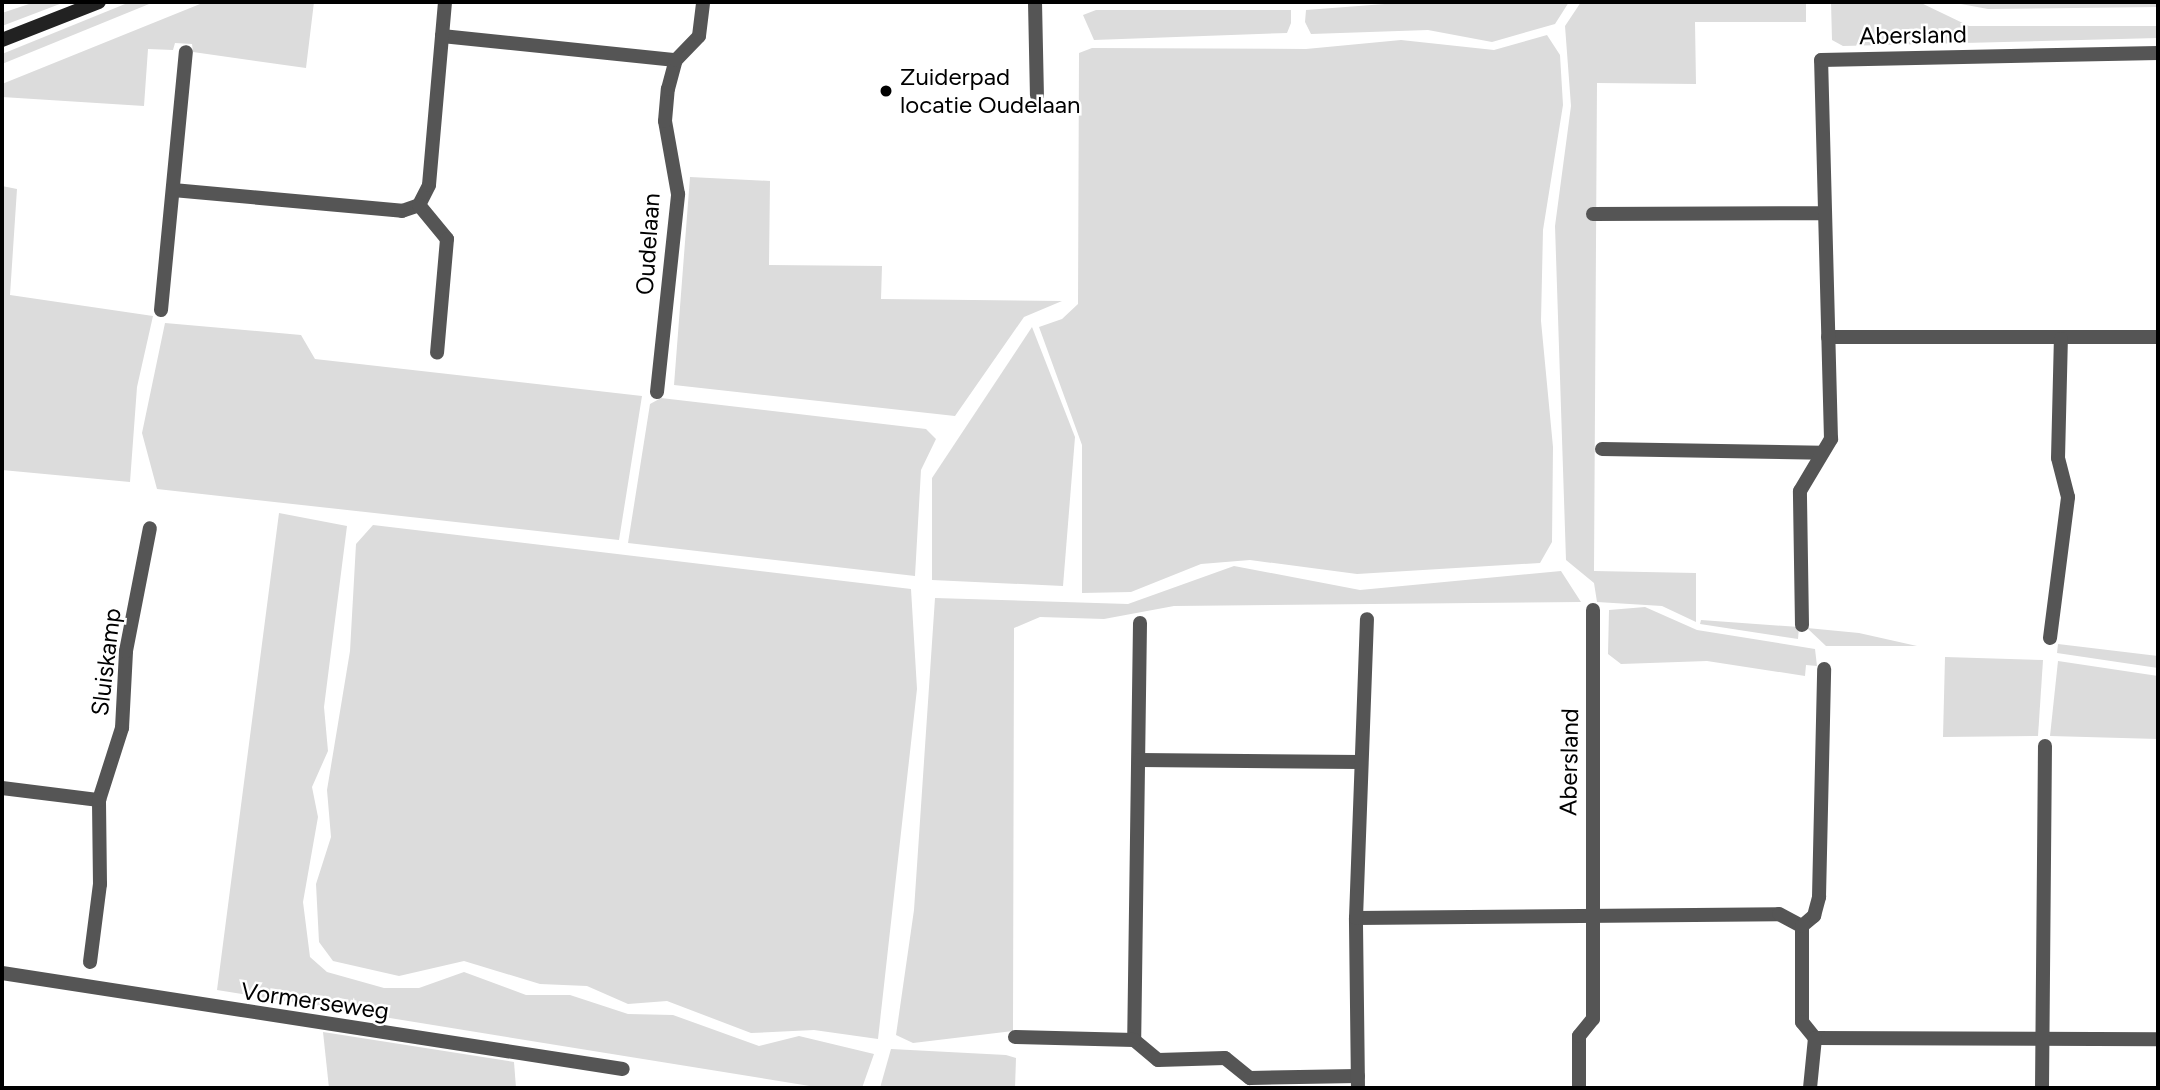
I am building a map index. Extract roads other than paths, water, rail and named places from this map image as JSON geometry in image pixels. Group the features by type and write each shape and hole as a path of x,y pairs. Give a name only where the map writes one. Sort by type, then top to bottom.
{"street":[{"path":"2,40 99,2"},
{"path":"173,190 402,211 419,205 429,185 445,2"},
{"path":"442,36 676,60 699,36 703,2"},
{"path":"1035,2 1037,95"},
{"path":"161,310 186,52"},
{"name":"Abersland","path":"1802,625 1800,491 1831,439 1821,60 2158,53"},
{"name":"Oudelaan","path":"657,392 678,194 665,121 676,60"},
{"path":"419,205 447,239 437,353"},
{"path":"1593,214 1825,213"},
{"path":"1828,337 2158,337"},
{"path":"2050,638 2068,498 2059,458 2061,339"},
{"path":"1602,449 1822,453"},
{"name":"Sluiskamp","path":"90,962 100,884 99,800 122,728 126,651 150,528"},
{"name":"Abersland","path":"1579,1088 1579,1036 1593,1019 1593,610"},
{"path":"1015,1037 1134,1040 1158,1060 1225,1058 1250,1078 1358,1082 1356,918 1367,619"},
{"path":"1134,1040 1140,623"},
{"path":"1802,926 1814,916 1819,897 1824,668"},
{"path":"2042,1088 2045,746"},
{"path":"1140,760 1360,762"},
{"path":"2,789 99,800"},
{"path":"1356,918 1779,914 1802,926"},
{"path":"1802,926 1802,1022 1815,1038 1810,1088"},
{"name":"Vormerseweg","path":"2,973 623,1069"},
{"path":"1815,1038 2158,1039"}],"place":[{"name":"Zuiderpad locatie Oudelaan","path":"886,91"}]}
